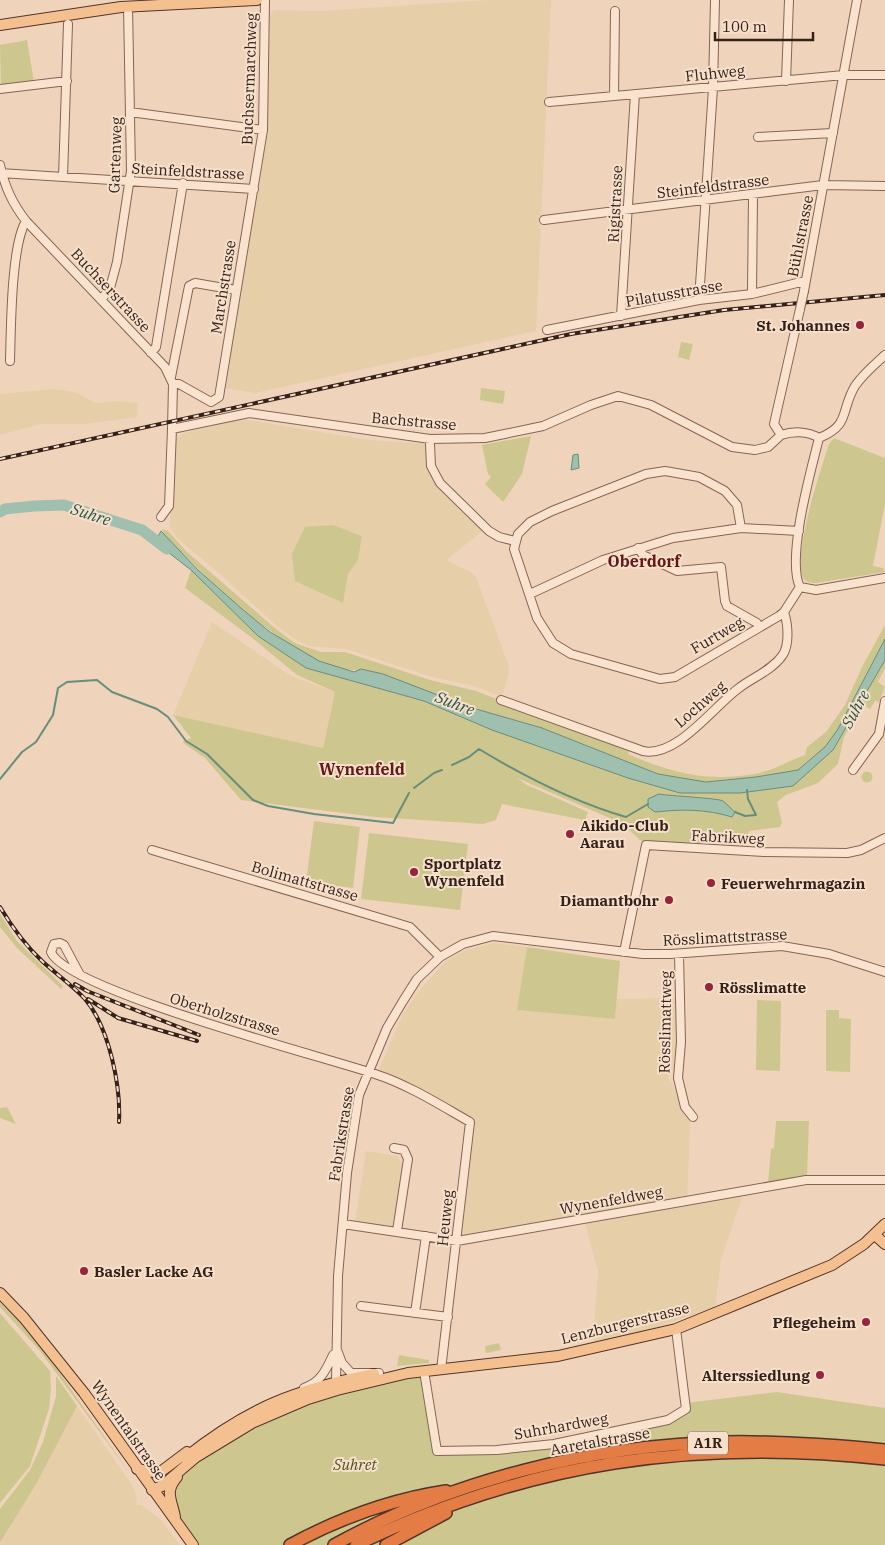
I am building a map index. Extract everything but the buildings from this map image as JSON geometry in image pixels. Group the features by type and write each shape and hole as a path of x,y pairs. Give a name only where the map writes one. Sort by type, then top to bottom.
{"highway":[{"name":"Aaretalstrasse","path":"334,1545 394,1517 468,1488 552,1465 617,1452 670,1445 754,1442 885,1450"},
{"name":"Aaretalstrasse","path":"356,1545 434,1510 499,1488 609,1463 690,1453 787,1451 885,1459"},
{"path":"290,1545 364,1512 430,1493 468,1488"},
{"path":"386,1545 428,1521 499,1488"}],"main road":[{"path":"0,25 153,2 257,0"},
{"name":"Lenzburgerstrasse","path":"152,1490 158,1482 206,1439 249,1413 277,1400 337,1386 408,1373 558,1356 676,1328 832,1265 857,1250 885,1224"},
{"path":"875,1235 885,1244"},
{"name":"Wynentalstrasse","path":"0,1288 21,1310 38,1335 84,1393 193,1545"},
{"name":"Wynentalstrasse","path":"0,1294 38,1335"},
{"name":"Lenzburgerstrasse","path":"152,1490 162,1486 187,1464 252,1423 337,1386 379,1373 404,1371 408,1373"},
{"path":"137,1469 159,1473 206,1439"},
{"path":"176,1520 169,1498 170,1488 200,1456"}],"street":[{"name":"Buchsermarchweg","path":"254,189 263,130 265,0"},
{"path":"699,300 704,199 713,88 715,0"},
{"path":"786,81 789,0"},
{"name":"Bühlstrasse","path":"781,435 776,430 775,415 804,291 857,0"},
{"name":"Gartenweg","path":"100,300 110,288 117,262 130,182 128,6"},
{"path":"614,96 615,11"},
{"path":"63,178 68,24"},
{"name":"Fluhweg","path":"549,102 844,75 885,75"},
{"path":"0,89 67,81"},
{"name":"Rigistrasse","path":"621,316 635,94"},
{"path":"130,112 263,130"},
{"path":"758,137 833,132"},
{"name":"Steinfeldstrasse","path":"1,170 63,178 254,189"},
{"name":"Buchserstrasse","path":"1,170 13,204 26,220 150,353 172,380 211,402 219,397 220,390"},
{"path":"150,353 156,346 184,184"},
{"name":"Steinfeldstrasse","path":"544,220 628,211 704,199 753,195 823,185 885,186"},
{"name":"Marchstrasse","path":"220,390 254,189"},
{"path":"752,294 753,195"},
{"path":"10,361 16,260 21,228 26,220"},
{"name":"Pilatusstrasse","path":"547,330 699,300 752,294 805,281"},
{"path":"162,517 168,506 172,429 172,380 189,286 195,283 236,290"},
{"path":"885,355 854,388 840,426 819,438 798,531 796,576 800,587 816,590 885,578"},
{"name":"Bachstrasse","path":"172,429 249,413 430,439 484,438 543,426 590,405 618,396 650,405 732,447 755,450 768,448 781,435"},
{"path":"781,435 796,432 814,435 819,438"},
{"path":"430,444 431,466 440,483 489,531 499,537 515,541 522,529 552,511 631,480 665,471 699,477 725,490 737,506 741,528"},
{"path":"530,594 589,566 638,548 673,538 741,528 798,531"},
{"name":"Furtweg","path":"515,541 517,558 537,618 553,643 571,654 660,679 675,676 690,668 784,612 800,587"},
{"name":"Furtweg","path":"638,548 644,555 677,571 722,567 727,606 756,623 759,627"},
{"name":"Lochweg","path":"501,700 643,751 657,751 694,729 732,693 781,657 787,642 784,612"},
{"path":"853,770 879,734 885,701"},
{"name":"Fabrikweg","path":"624,952 646,846 764,852 847,853 861,850 885,838"},
{"name":"Bolimattstrasse","path":"152,850 410,927 440,956"},
{"name":"Fabrikstrasse","path":"337,1386 338,1276 352,1138 359,1095 367,1072 403,1001 417,979 440,956 463,944 493,936 624,952"},
{"name":"Rösslimattstrasse","path":"624,952 679,954 760,946 791,946 829,954 885,972"},
{"name":"Rösslimattweg","path":"679,954 681,1042 678,1078 685,1107 693,1117"},
{"name":"Oberholzstrasse","path":"79,973 117,991 178,1015 367,1072 418,1092 470,1122"},
{"name":"Heuweg","path":"441,1370 470,1122"},
{"path":"394,1148 404,1150 408,1159 397,1231"},
{"name":"Wynenfeldweg","path":"343,1224 456,1241 806,1180 885,1180"},
{"name":"Heuweg","path":"415,1313 426,1236"},
{"path":"361,1306 448,1317"},
{"name":"Suhrhardweg","path":"424,1371 437,1451 497,1450 554,1444 668,1420 686,1409 676,1328"},
{"path":"336,1348 342,1363 351,1373 379,1373"},
{"name":"Fabrikstrasse","path":"277,1400 317,1382 324,1375 336,1348"}],"shaded area":[{"path":"489,0 551,0 536,331 255,393 224,388 263,152 269,13 275,10 320,11"},
{"path":"53,389 75,392 96,403 119,401 138,403 137,417 85,424 41,424 0,435 0,394"},
{"path":"242,419 369,440 427,444 432,473 484,530 446,560 469,571 476,577 508,664 509,673 502,697 474,686 432,677 346,649 309,646 296,640 278,627 177,538 170,528 175,439 184,433","holes":["333,525 362,536 358,560 348,574 343,603"]},
{"path":"212,622 291,676 335,692 323,748 173,715"},
{"path":"494,943 527,947 517,1010 615,1019 617,999 677,998 676,1061 668,1078 690,1122 687,1202 744,1192 721,1259 715,1307 654,1328 593,1343 598,1272 585,1222 457,1241 470,1122 377,1074 404,1012 423,986 446,961 464,951"},
{"path":"366,1151 397,1156 403,1164 395,1227 355,1222"},
{"path":"77,1406 132,1485 137,1497 136,1505 141,1505 161,1520 180,1545 0,1545"}],"green space":[{"path":"27,40 34,82 1,87 0,45"},
{"path":"681,342 693,344 689,360 678,357"},
{"path":"481,388 505,391 503,404 480,400"},
{"path":"531,436 522,474 503,502 485,484 491,477 488,474 482,445"},
{"path":"834,438 885,458 885,504 873,566 883,568 885,572 810,583 805,580 801,570 804,535 820,472 829,444"},
{"path":"333,525 362,536 358,560 348,574 343,603 295,581 292,554 305,527"},
{"path":"162,529 168,531 186,551 276,629 295,643 321,652 345,652 430,680 476,691 629,751 628,754 644,761 690,774 721,777 755,774 805,755 807,747 826,732 845,705 862,667 885,625 885,639 838,729 825,747 798,770 756,777 706,782 658,774 542,728 469,707 362,669 343,669 319,661 294,647 241,608 171,542"},
{"path":"191,570 258,636 306,668 424,701 492,730 628,778 680,793 740,793 793,786 851,721 885,660 885,668 878,682 885,687 879,702 875,701 870,709 863,705 844,737 838,764 818,783 786,795 777,802 782,823 780,827 749,831 744,851 646,845 621,823 517,778 527,785 588,812 585,820 502,804 496,820 483,824 375,817 241,800 205,758 182,742 191,738 173,715 323,748 335,692 297,675 251,637 185,588","holes":["689,799 713,799 735,812 732,817 694,810 655,812"]},
{"path":"867,771 873,777 867,783 861,777"},
{"path":"314,821 360,827 353,888 306,882"},
{"name":"Sportplatz Wynenfeld","path":"369,833 468,844 460,910 361,899"},
{"path":"0,914 17,941 63,986 61,989 16,947 0,927"},
{"path":"527,947 620,961 615,1019 517,1010"},
{"path":"757,1000 781,1001 780,1071 756,1070"},
{"path":"826,1010 839,1010 839,1018 851,1019 850,1072 826,1071"},
{"path":"7,1107 16,1124 0,1118 0,1108"},
{"path":"776,1121 809,1121 807,1176 768,1183"},
{"path":"0,1303 27,1329 45,1352 132,1476 40,1351 0,1307"},
{"path":"0,1313 50,1371 51,1388 49,1409 30,1466 0,1503"},
{"path":"499,1343 501,1350 486,1353 485,1346"},
{"path":"399,1355 429,1360 429,1363 397,1366"},
{"name":"Suhret","path":"424,1371 437,1451 497,1450 645,1425 686,1409 686,1403 777,1392 885,1408 885,1545 193,1545 152,1490 261,1413"},
{"path":"56,1376 77,1406 36,1484 0,1543 0,1509 30,1470 43,1442 56,1396"}],"water":[{"path":"578,454 579,468 571,470 573,455"},
{"name":"Suhre","path":"161,531 198,570 242,609 270,632 319,661 354,672 361,669 383,674 469,707 542,728 658,774 706,782 756,777 798,770 825,747 838,729 885,639 885,660 833,750 793,786 740,793 680,793 628,778 492,730 424,701 306,668 258,636 191,570 155,542"},
{"path":"659,794 719,800 723,801 735,812 732,817 694,810 655,812 648,807 648,799"}],"waterway":[{"name":"Suhre","path":"0,512 5,509 64,505 142,530 167,549"},
{"path":"0,779 22,752 36,742 53,715 58,688 67,682 97,680 112,692 157,709 168,717 186,741 207,754 253,800 268,806 314,814 393,823 409,793"},
{"path":"452,765 469,757 479,749 550,788 607,811 626,817 648,804"},
{"path":"414,788 434,773 442,770"},
{"path":"735,812 745,816 756,815 748,799 747,790"}],"railway":[{"path":"0,459 571,334 724,310 885,295"},
{"path":"0,907 30,949 85,999 101,1025 112,1058 118,1092 119,1122"},
{"path":"75,984 87,991 199,1035"},
{"path":"88,999 118,1018 197,1041"}],"place":[{"name":"St. Johannes","path":"860,325"},
{"name":"Aikido-Club Aarau","path":"570,834"},
{"name":"Sportplatz Wynenfeld","path":"414,872"},
{"name":"Feuerwehrmagazin","path":"711,883"},
{"name":"Diamantbohr","path":"669,900"},
{"name":"Rösslimatte","path":"709,987"},
{"name":"Basler Lacke AG","path":"84,1271"},
{"name":"Pflegeheim","path":"866,1322"},
{"name":"Alterssiedlung","path":"820,1375"}],"district":[{"name":"Oberdorf","path":"644,561"},
{"name":"Wynenfeld","path":"362,769"}]}
